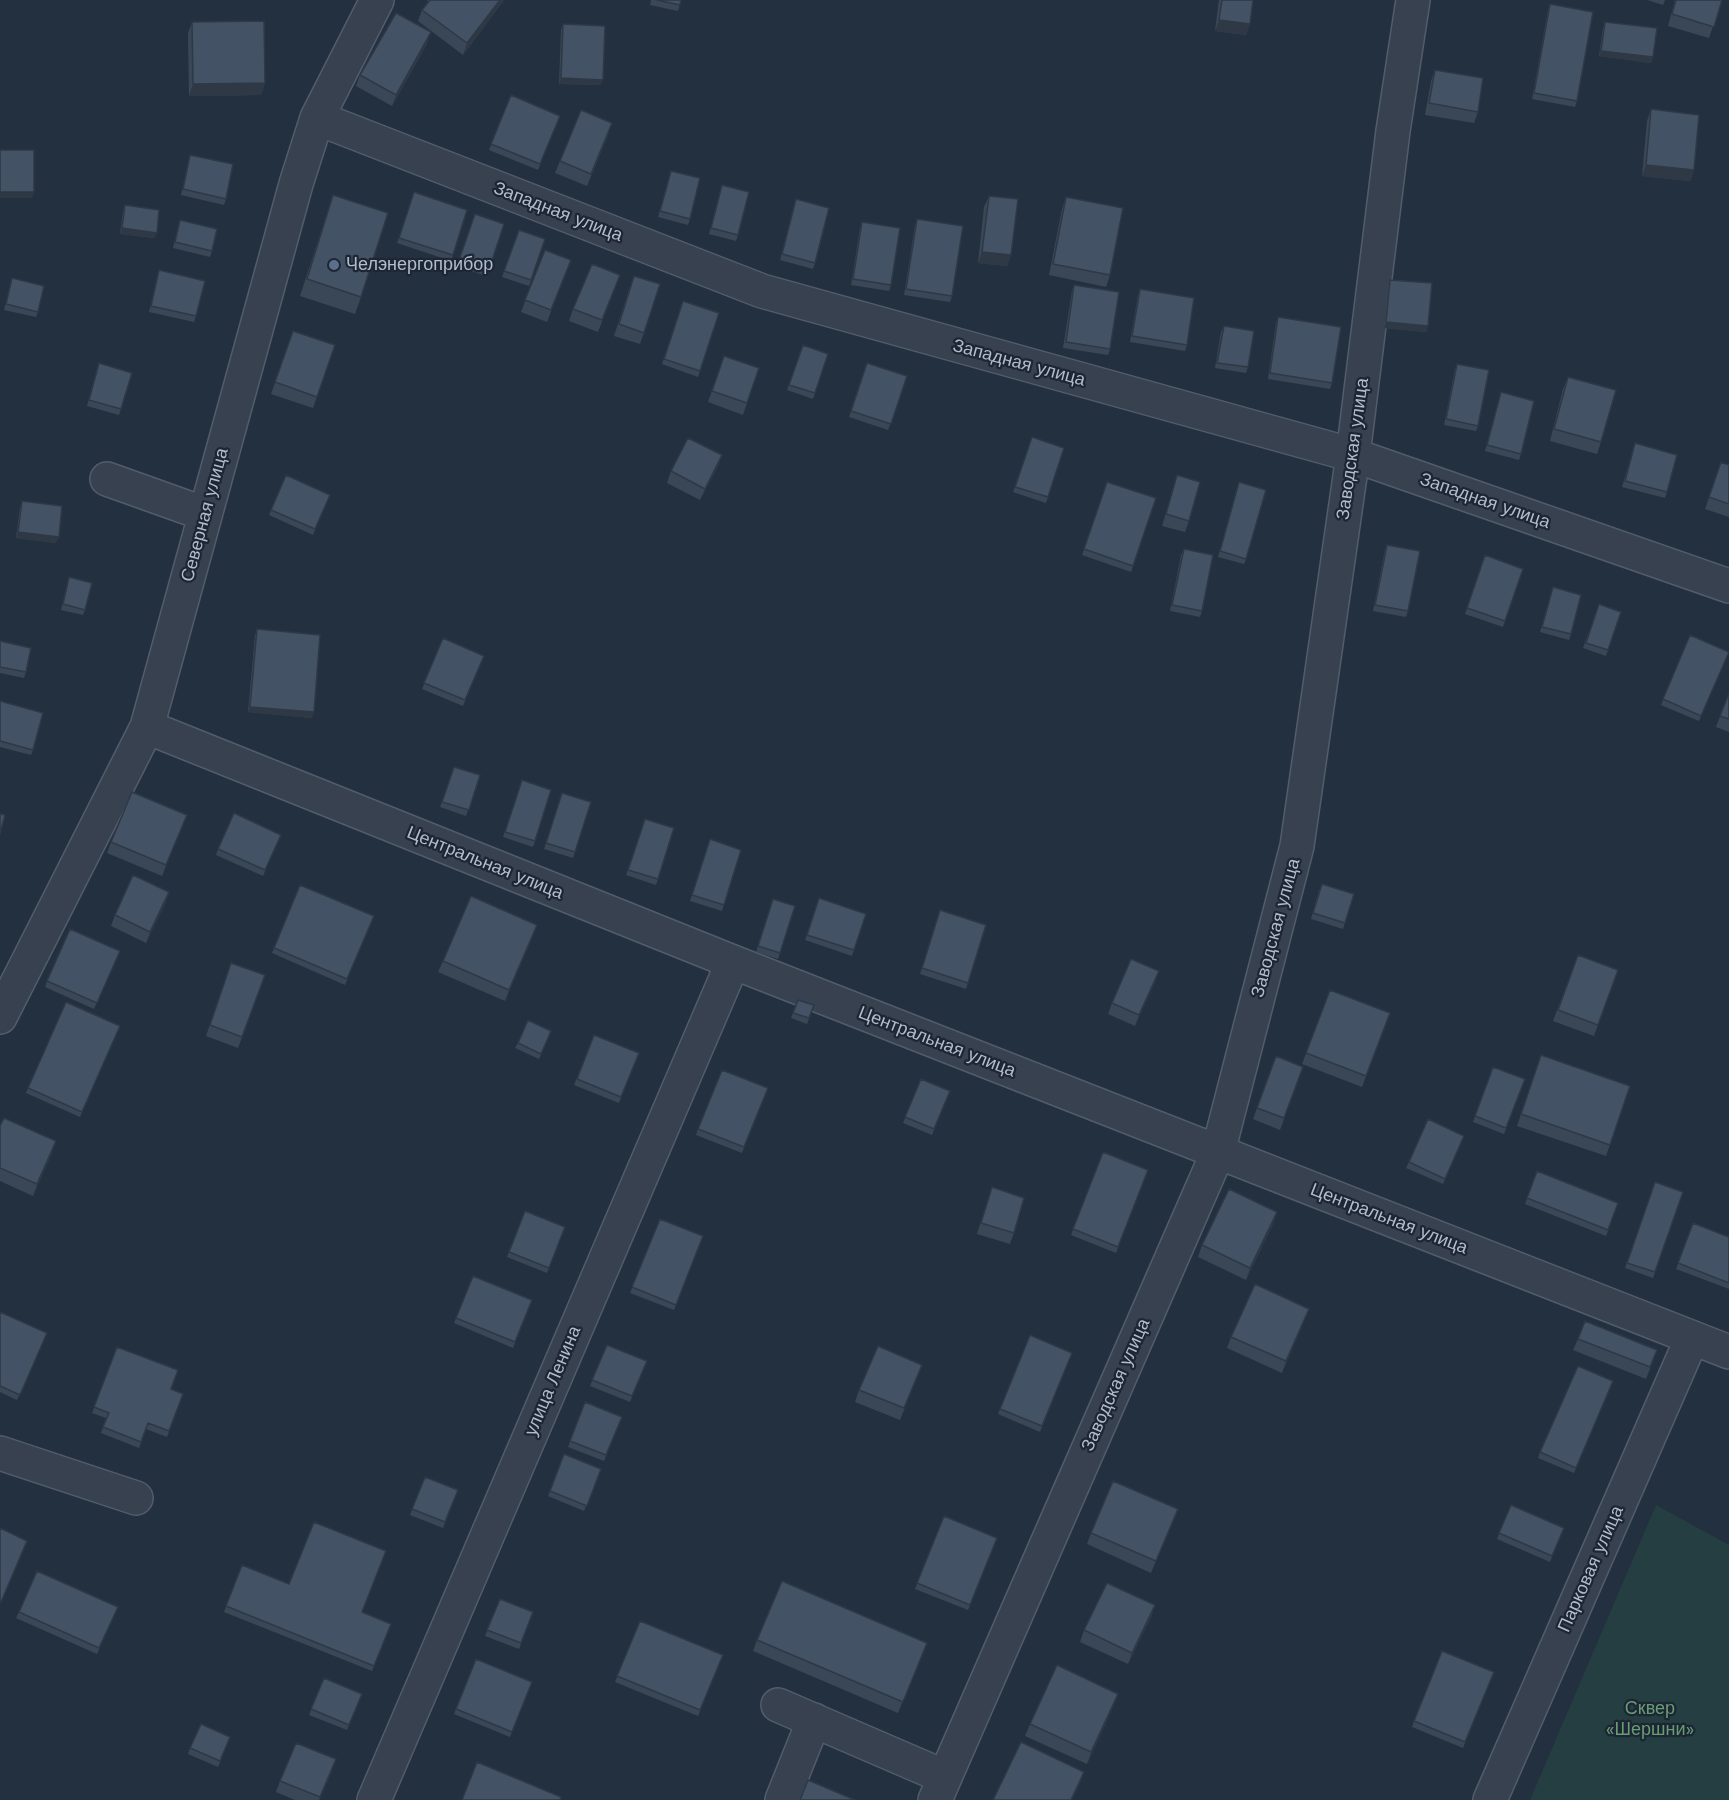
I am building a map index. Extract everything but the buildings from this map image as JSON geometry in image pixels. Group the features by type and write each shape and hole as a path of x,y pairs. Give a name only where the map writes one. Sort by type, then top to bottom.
{"street":[{"name":"Северная улица","path":"0,1017 147,728 296,184 317,118 377,0"},
{"name":"Заводская улица","path":"940,1789 1218,1152 1297,846 1353,455 1393,131 1413,0"},
{"name":"Западная улица","path":"317,118 762,291 1353,455 1729,586"},
{"path":"106,479 205,514"},
{"name":"Центральная улица","path":"147,728 733,963 1729,1352"},
{"name":"улица Ленина","path":"374,1800 733,963"},
{"name":"Парковая улица","path":"1490,1800 1692,1338"},
{"path":"0,1453 136,1498"},
{"path":"778,1705 814,1720 940,1789"},
{"path":"782,1800 814,1720"}],"green space":[{"name":"Сквер «Шершни»","path":"1656,1505 1729,1545 1729,1800 1530,1800"}],"place":[{"name":"Челэнергоприбор","path":"334,265"}]}
